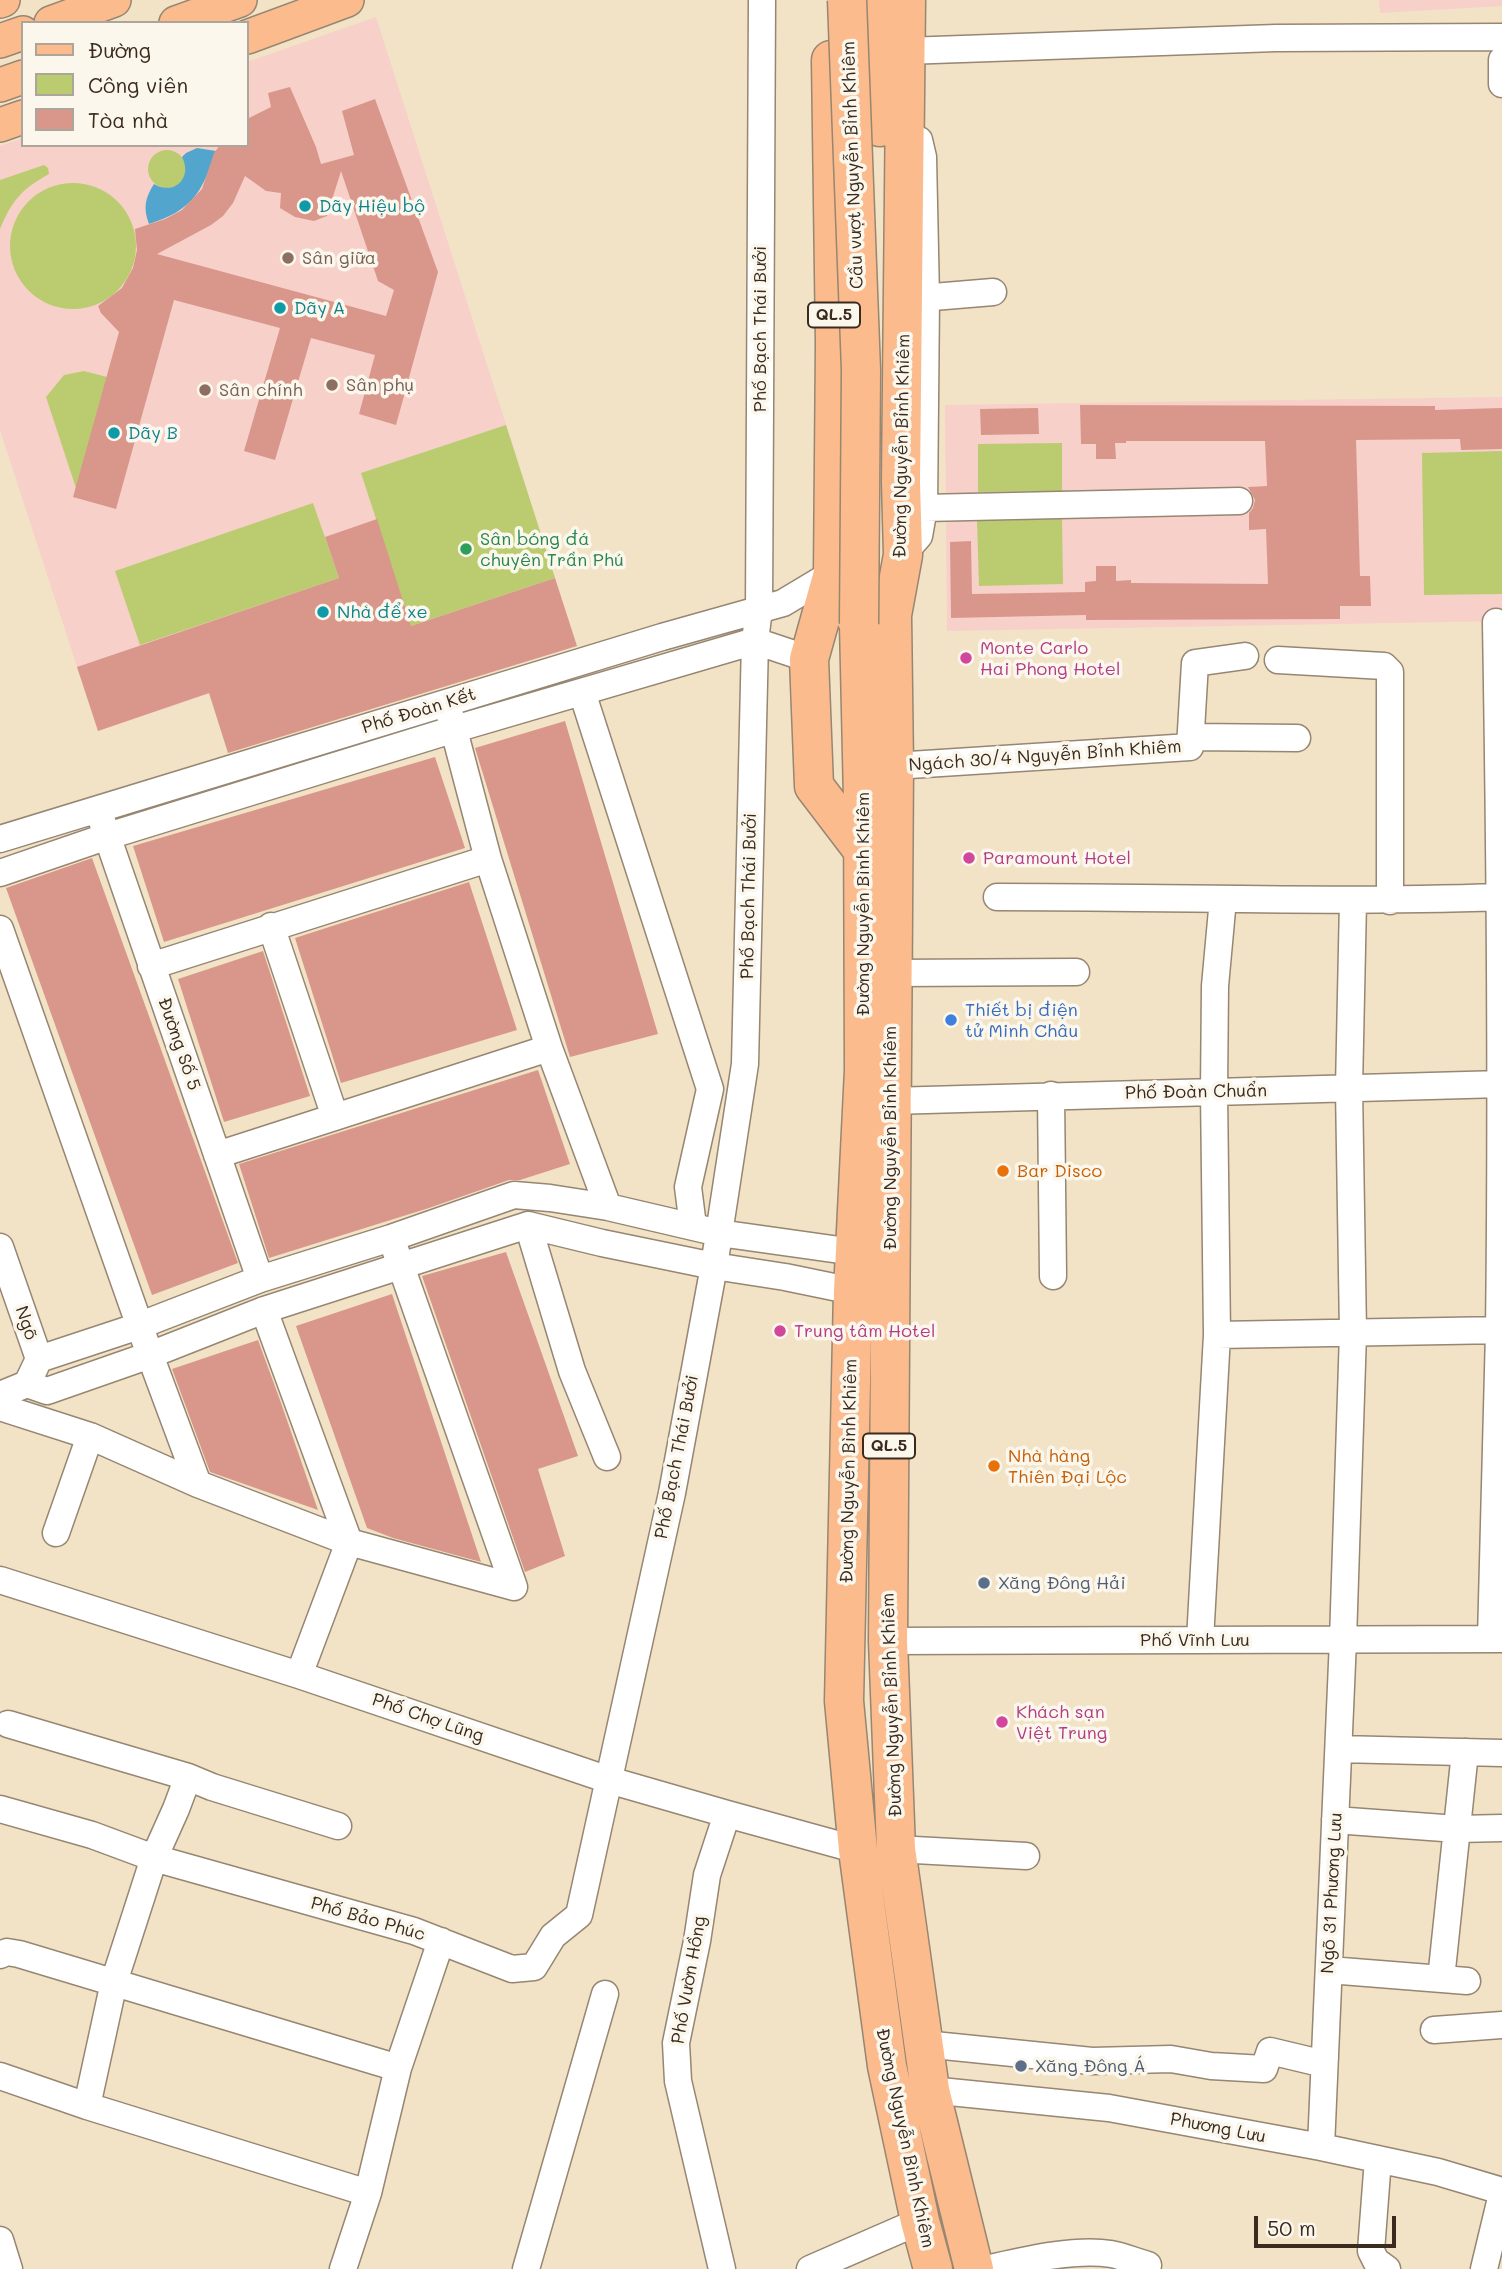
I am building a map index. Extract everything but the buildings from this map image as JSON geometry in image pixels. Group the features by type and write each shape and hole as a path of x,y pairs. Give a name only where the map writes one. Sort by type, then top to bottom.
{"highway":[{"path":"830,18 849,0"},
{"name":"Cầu vượt Nguyễn Bỉnh Khiêm","path":"849,0 861,370 875,619"},
{"path":"878,0 888,5 905,27"},
{"name":"Cầu vượt Nguyễn Bỉnh Khiêm","path":"875,619 884,517 886,367 878,0"},
{"name":"Đường Nguyễn Bỉnh Khiêm","path":"830,18 835,344 833,573 875,619"},
{"name":"Đường Nguyễn Bỉnh Khiêm","path":"905,27 915,299 901,482 903,555 875,619 894,766 888,1642 896,1849 929,2090 974,2269"},
{"path":"833,573 808,659 814,786 863,849"},
{"name":"Đường Nguyễn Bình Khiêm","path":"875,619 863,849 864,1070 854,1252 844,1701 858,1850 887,2066 933,2269"}],"main road":[{"path":"56,21 114,0"},
{"path":"182,21 240,0"},
{"path":"248,37 348,0"},
{"path":"0,41 21,34"},
{"path":"0,85 21,78"},
{"path":"0,125 21,118"}],"street":[{"name":"Phố Bạch Thái Bưởi","path":"609,1780 672,1493 714,1266 745,1064 755,641 760,609 762,0"},
{"path":"905,27 1276,38 1502,37"},
{"path":"1502,60 1502,84"},
{"path":"903,555 919,536 924,508 915,299 993,292"},
{"path":"924,508 1239,501"},
{"name":"Phố Đoàn Kết","path":"0,839 783,603 833,573"},
{"path":"1496,622 1501,1084 1496,1639"},
{"name":"Phố Đoàn Kết","path":"0,873 107,836 455,729 755,641"},
{"path":"755,641 808,659"},
{"name":"Ngách 30/4 Nguyễn Bỉnh Khiêm","path":"894,766 1190,747 1195,663 1245,656"},
{"path":"1278,660 1384,666 1390,672 1390,901"},
{"path":"582,692 710,1089 688,1187 693,1226"},
{"path":"446,703 488,859 549,1048 608,1207"},
{"path":"1191,737 1297,738"},
{"name":"Đường Số 5","path":"98,809 260,1279"},
{"path":"151,966 488,859"},
{"path":"997,897 1390,901 1500,897"},
{"path":"1200,1640 1217,1335 1215,986 1223,899"},
{"name":"Ngõ 31 Phương Lưu","path":"1321,2147 1339,1749 1353,1333 1349,1088 1353,901"},
{"path":"271,926 335,1117"},
{"path":"0,929 198,1484"},
{"path":"892,972 1076,972"},
{"path":"217,1155 549,1048"},
{"name":"Phố Đoàn Chuẩn","path":"890,1101 1501,1084"},
{"path":"1051,1095 1053,1276"},
{"path":"27,1384 38,1359 140,1325 260,1279 391,1238 514,1195 608,1207 719,1233 854,1252"},
{"path":"527,1226 572,1371 607,1457"},
{"path":"0,1395 27,1384 47,1391 150,1355 264,1310 527,1226 714,1266 853,1291"},
{"path":"0,1407 90,1436 198,1484 349,1542 514,1587 391,1238"},
{"name":"Ngõ","path":"0,1247 38,1359"},
{"path":"264,1310 349,1542 299,1675"},
{"path":"1217,1335 1500,1331"},
{"path":"56,1533 90,1436"},
{"name":"Phố Chợ Lũng","path":"0,1580 299,1675 609,1780 858,1850"},
{"name":"Phố Vĩnh Lưu","path":"888,1642 1496,1639"},
{"path":"8,1724 188,1777 338,1826"},
{"path":"1339,1749 1502,1753"},
{"path":"1329,1970 1454,1980 1457,1829 1465,1752"},
{"path":"87,2106 114,1982 154,1858 188,1777"},
{"name":"Phố Bảo Phúc","path":"0,1809 92,1835 154,1858 414,1931 512,1969 534,1967 553,1936 579,1915 609,1780"},
{"name":"Phố Vườn Hồng","path":"722,2269 678,2081 676,2043 697,1941 707,1875 727,1814"},
{"path":"1335,1820 1457,1829 1502,1828"},
{"path":"896,1849 1026,1856"},
{"path":"343,2269 368,2193 398,2068 441,1941"},
{"path":"4,1954 19,1954 398,2068"},
{"path":"526,2269 605,1994"},
{"path":"1434,2031 1502,2025"},
{"path":"924,2044 1092,2061 1171,2059 1211,2066 1265,2069 1270,2052 1316,2062 1325,2057"},
{"path":"0,2076 87,2106 368,2193"},
{"name":"Phương Lưu","path":"929,2090 1109,2108 1378,2159 1438,2172 1502,2193"},
{"path":"1378,2159 1371,2251 1376,2261 1387,2269"},
{"path":"1484,2269 1502,2193"},
{"path":"810,2269 920,2221"},
{"path":"0,2240 9,2269"},
{"path":"986,2269 1027,2259 1067,2254 1110,2254 1148,2265"}],"shaded area":[{"path":"1379,0 1502,0 1502,6 1380,13"},
{"path":"376,17 555,578 98,731 0,430 0,146 21,139 21,147 248,147 248,62"},
{"path":"1502,397 1502,621 947,631 945,405"}],"green space":[{"path":"167,150 181,155 186,169 181,183 167,188 153,183 148,169 153,155"},
{"path":"44,165 49,174 19,196 0,229 0,180"},
{"path":"73,183 97,187 118,201 132,222 136,246 132,270 118,291 97,305 73,309 49,305 28,291 14,270 10,246 14,222 28,201 49,187"},
{"path":"84,371 107,377 76,488 46,397 64,375"},
{"name":"Sân bóng đá chuyên Trần Phú","path":"506,425 555,578 411,626 361,473"},
{"path":"1062,443 1062,491 978,492 978,444"},
{"path":"1502,451 1502,594 1424,595 1422,453"},
{"path":"313,503 339,578 140,645 115,571"},
{"path":"1062,519 1063,584 979,586 977,521"}],"water":[{"path":"197,148 216,151 206,178 194,198 164,219 149,224 146,203 154,184 168,188 180,183 185,172 182,157"}],"place":[{"name":"Dãy Hiệu bộ","path":"305,206"},
{"name":"Sân giữa","path":"288,258"},
{"name":"Dãy A","path":"280,308"},
{"name":"Sân phụ","path":"332,385"},
{"name":"Sân chính","path":"205,390"},
{"name":"Dãy B","path":"114,433"},
{"name":"Sân bóng đá chuyên Trần Phú","path":"466,549"},
{"name":"Nhà để xe","path":"323,612"},
{"name":"Monte Carlo Hai Phong Hotel","path":"966,658"},
{"name":"Paramount Hotel","path":"969,858"},
{"name":"Thiết bị điện tử Minh Châu","path":"951,1020"},
{"name":"Bar Disco","path":"1003,1171"},
{"name":"Trung tâm Hotel","path":"780,1331"},
{"name":"Nhà hàng Thiên Đại Lộc","path":"994,1466"},
{"name":"Xăng Đông Hải","path":"984,1583"},
{"name":"Khách sạn Việt Trung","path":"1002,1722"},
{"name":"Xăng Đông Á","path":"1021,2066"}]}
